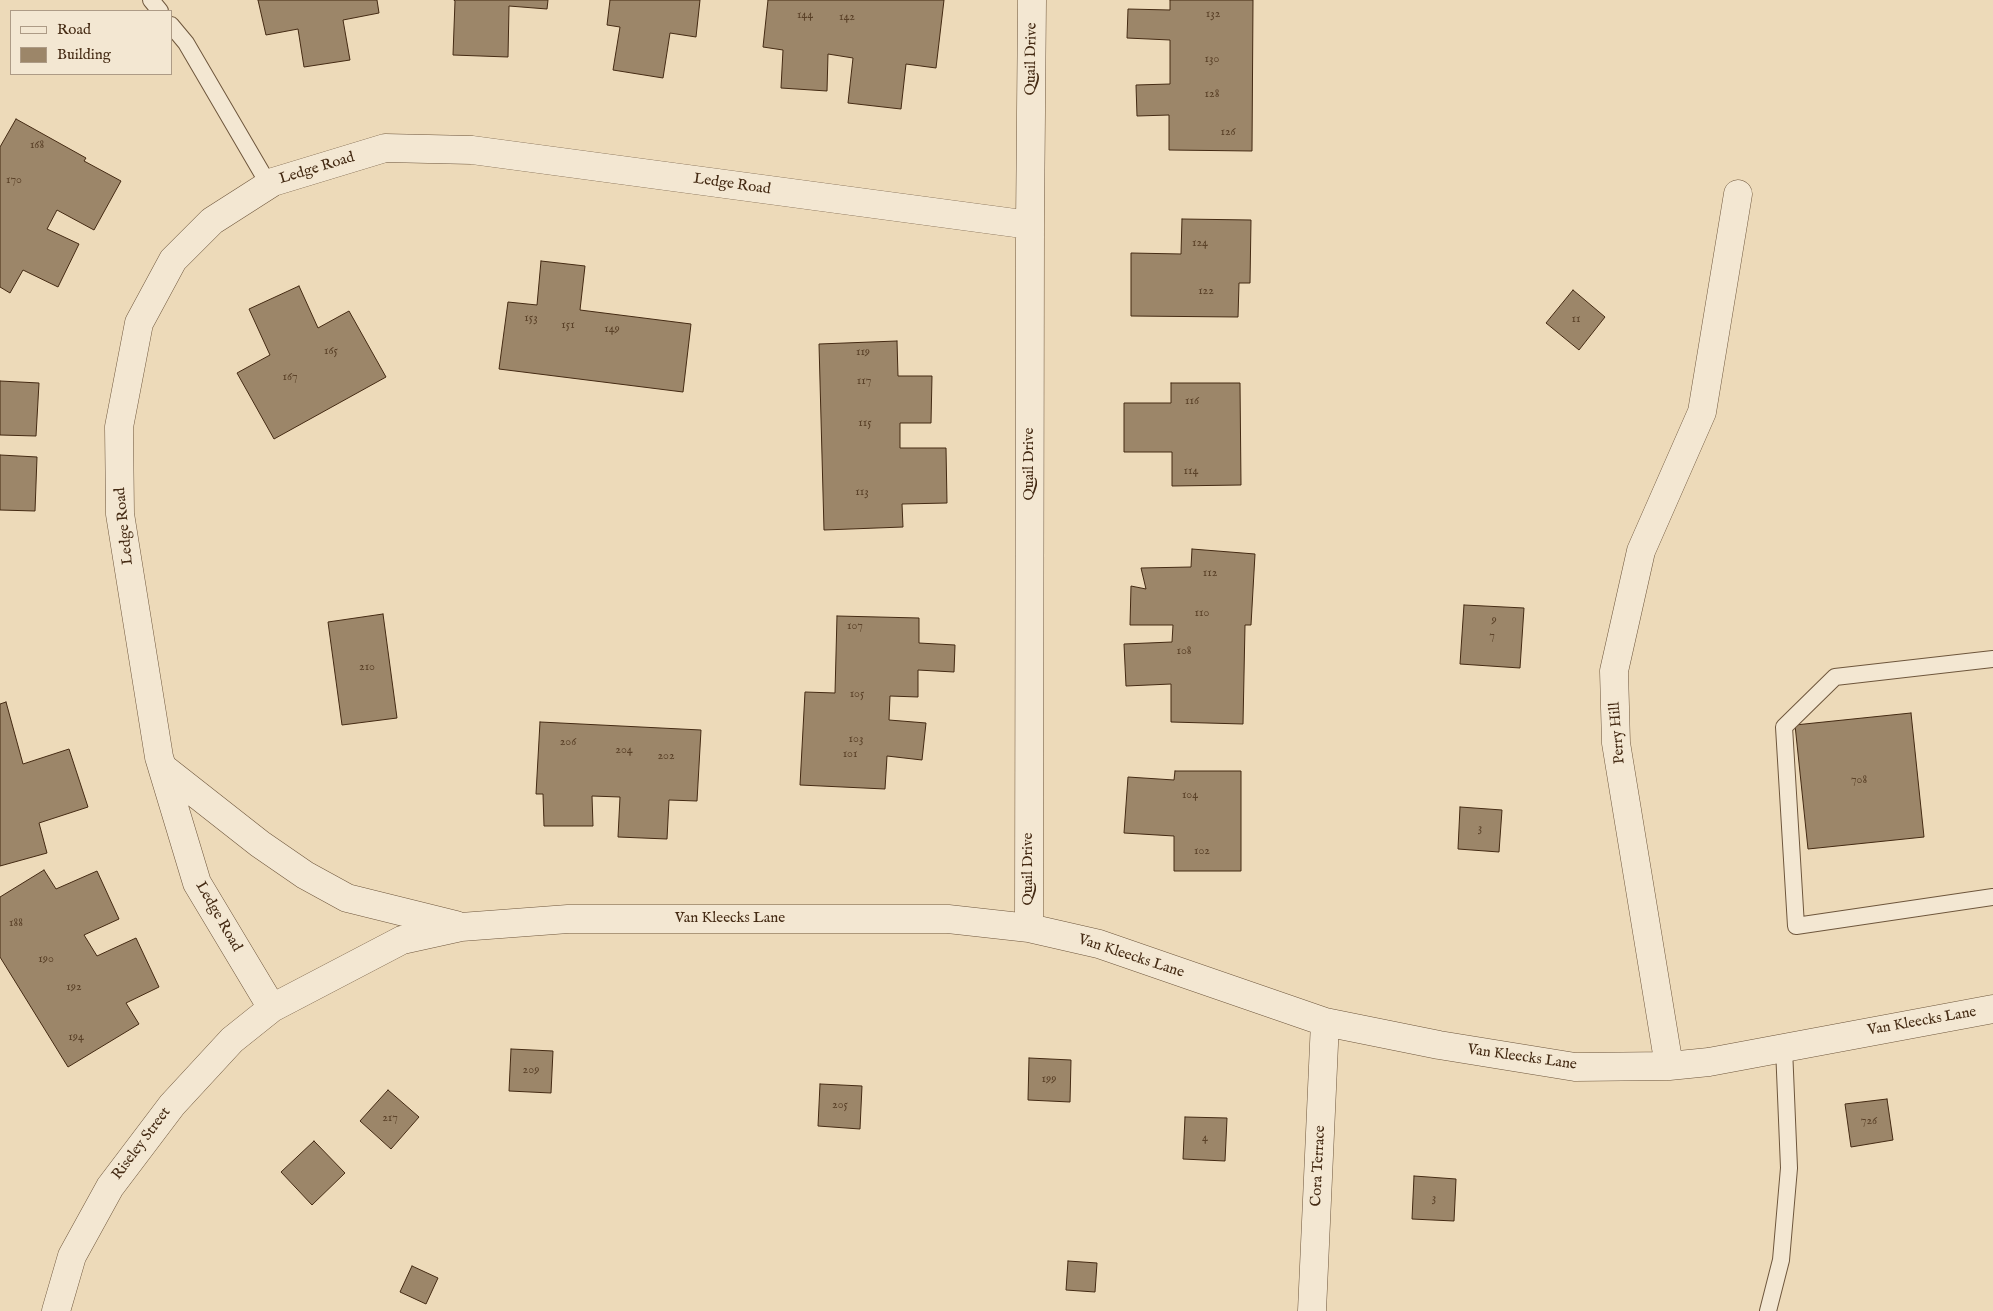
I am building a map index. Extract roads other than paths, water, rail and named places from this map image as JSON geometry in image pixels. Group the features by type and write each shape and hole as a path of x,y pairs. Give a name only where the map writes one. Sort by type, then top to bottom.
{"street":[{"name":"Quail Drive","path":"1029,928 1032,0"},
{"name":"Ledge Road","path":"272,1008 197,883 162,767 120,514 119,428 139,323 173,260 212,220 274,182 385,148 472,150 1030,225"},
{"name":"Perry Hill","path":"1669,1066 1616,743 1614,671 1641,551 1702,412 1738,194"},
{"path":"162,767 260,844 305,875 346,898 461,927"},
{"name":"Van Kleecks Lane","path":"272,1008 402,940 461,927 568,919 948,919 1029,928 1099,944 1325,1022 1440,1045 1576,1067 1669,1066 1709,1062 1993,1009"},
{"name":"Riseley Street","path":"56,1311 72,1256 110,1187 172,1105 232,1040 272,1008"},
{"name":"Cora Terrace","path":"1312,1311 1325,1022"}],"lane":[{"path":"151,0 159,10"},
{"path":"172,25 186,43 269,185"},
{"path":"1993,659 1835,677 1784,727 1796,926 1993,897"},
{"path":"1768,1311 1781,1260 1789,1168 1784,1048"}]}
